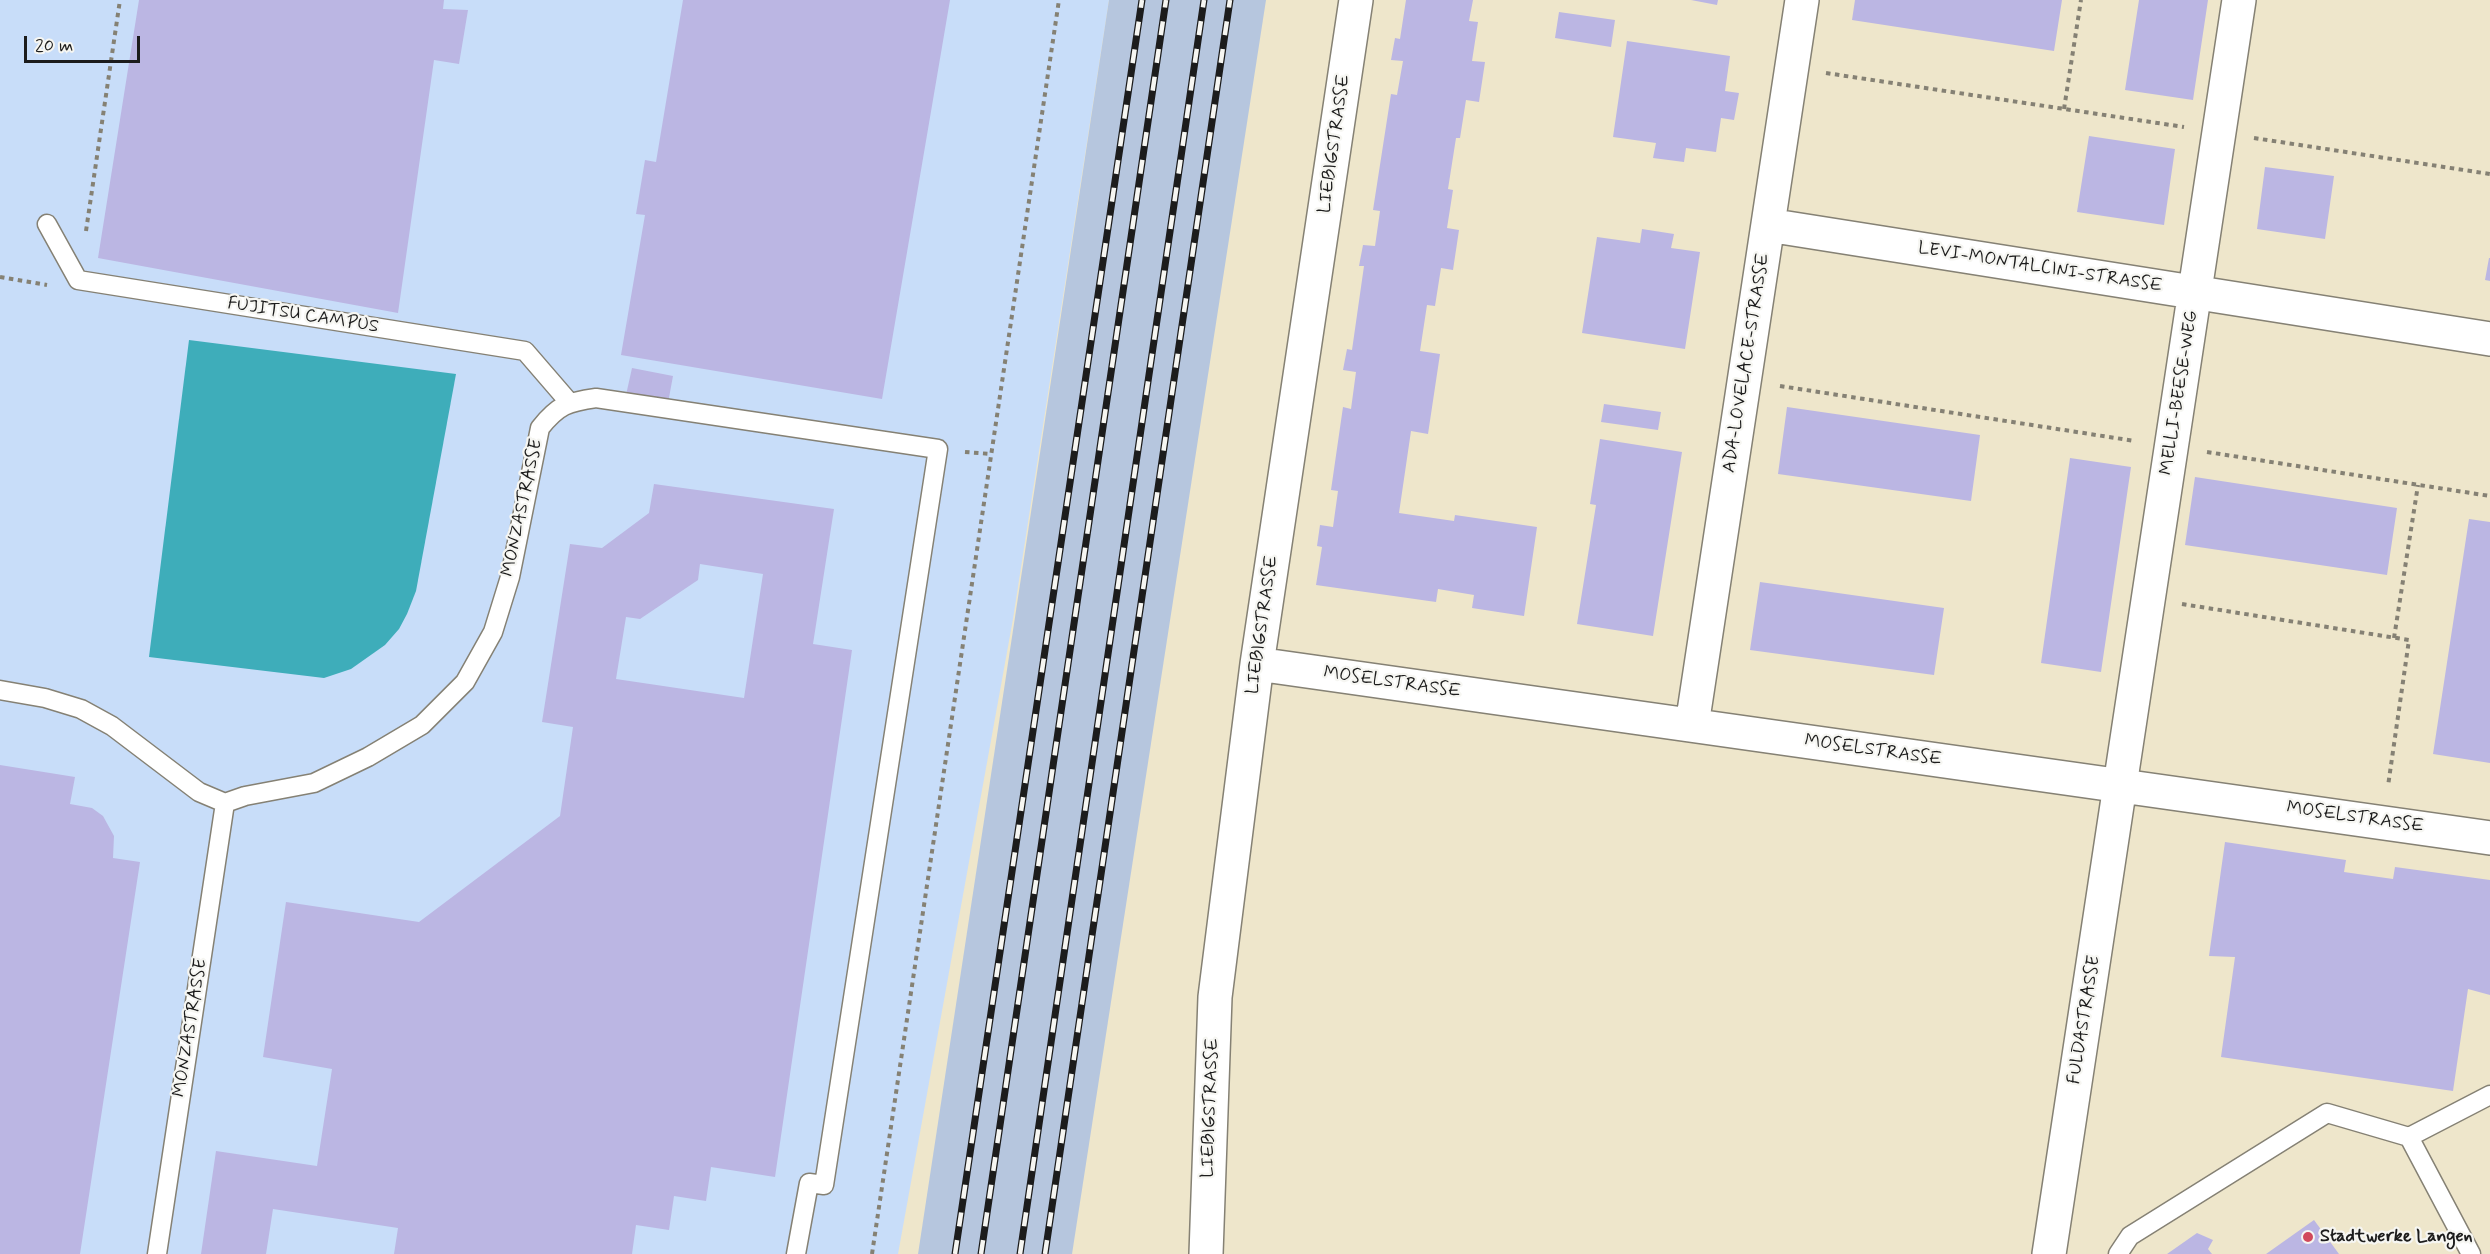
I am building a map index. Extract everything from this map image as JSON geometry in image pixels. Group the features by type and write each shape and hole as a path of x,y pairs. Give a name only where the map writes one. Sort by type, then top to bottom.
{"street":[{"name":"LIEBIGSTRASSE","path":"1206,1254 1215,997 1257,664 1356,0"},
{"name":"ADA-LOVELACE-STRASSE","path":"1692,725 1802,0"},
{"name":"MELLI-BEESE-WEG","path":"2121,785 2239,0"},
{"name":"LEVI-MONTALCINI-STRASSE","path":"1768,225 2490,339"},
{"name":"MOSELSTRASSE","path":"1257,664 2490,838"},
{"name":"FULDASTRASSE","path":"2049,1254 2121,785"}],"lane":[{"path":"48,225 78,280"},
{"name":"FUJITSU CAMPUS","path":"78,280 525,351 569,402"},
{"path":"569,402 596,398 625,401 938,448 824,1185 809,1183 796,1254"},
{"name":"MONZASTRASSE","path":"157,1254 225,803 245,796 314,783 368,757 422,725 465,682 493,632 510,577 540,428 551,413 569,402"},
{"path":"0,690 45,698 81,709 112,726 199,792 225,803"},
{"path":"2118,1254 2130,1236 2327,1113 2409,1137 2490,1095"},
{"path":"2409,1137 2471,1254"}],"path":[{"path":"0,278 46,285 68,278 78,280 120,0"},
{"path":"872,1254 1059,0"},
{"path":"2064,109 2081,0"},
{"path":"1791,68 2490,174"},
{"path":"1744,381 2490,496"},
{"path":"2394,638 2418,485"},
{"path":"2149,599 2409,640 2382,822"}],"shaded area":[{"path":"0,0 1109,0 1013,619 898,1254 0,1254"},
{"path":"1109,0 1266,0 1072,1254 918,1254"}],"water":[{"path":"189,340 456,374 416,591 399,629 385,645 351,669 324,678 149,657"}],"building":[{"path":"139,0 444,0 443,9 468,10 459,64 434,60 398,313 98,258"},
{"path":"683,0 950,0 882,399 621,355 645,215 636,214 645,160 656,162"},
{"path":"1406,0 1473,0 1469,21 1478,22 1472,61 1485,62 1479,102 1466,100 1460,138 1456,138 1448,189 1453,190 1447,228 1459,230 1453,270 1441,268 1435,306 1427,305 1420,351 1440,354 1428,434 1411,431 1399,513 1454,521 1455,515 1537,527 1524,616 1472,608 1474,595 1438,589 1436,602 1316,585 1322,547 1317,546 1320,525 1333,527 1338,491 1331,490 1343,407 1351,409 1356,372 1343,370 1347,349 1352,350 1364,266 1359,266 1363,245 1375,246 1380,211 1373,210 1391,94 1397,95 1403,61 1391,60 1395,38 1400,39"},
{"path":"1691,0 1718,0 1717,5"},
{"path":"1855,0 2062,0 2054,51 1852,20"},
{"path":"2139,0 2208,0 2193,100 2125,90"},
{"path":"1559,12 1615,20 1611,47 1555,38"},
{"path":"1627,41 1730,56 1725,91 1739,93 1734,120 1721,118 1716,152 1686,148 1684,162 1653,158 1656,143 1613,137"},
{"path":"2089,136 2175,149 2164,225 2077,212"},
{"path":"2265,167 2334,176 2325,239 2257,229"},
{"path":"1642,229 1674,234 1671,248 1700,252 1685,349 1582,333 1597,237 1640,243"},
{"path":"2490,258 2490,281 2485,280"},
{"path":"632,368 673,376 668,403 626,395"},
{"path":"1604,404 1661,412 1658,430 1601,422"},
{"path":"1787,407 1980,435 1971,501 1778,474"},
{"path":"1600,439 1682,452 1653,636 1577,624 1596,505 1590,504"},
{"path":"2070,458 2131,467 2101,672 2041,663"},
{"path":"2195,477 2397,508 2387,575 2185,545"},
{"path":"654,484 834,509 813,644 852,650 775,1177 711,1167 706,1201 674,1196 669,1230 636,1225 632,1254 394,1254 398,1228 273,1209 266,1254 201,1254 216,1151 317,1166 332,1069 263,1057 286,902 419,922 560,816 573,727 542,722 570,544 602,548 649,513","holes":["700,564 763,574 744,698 616,679 626,617 640,619 698,580"]},
{"path":"2469,519 2490,522 2490,763 2433,754"},
{"path":"1760,582 1944,608 1934,675 1750,650"},
{"path":"0,765 75,777 70,804 92,808 103,816 114,836 113,858 140,862 80,1254 0,1254"},
{"path":"2225,842 2346,860 2344,872 2393,879 2395,867 2490,880 2490,995 2468,989 2453,1091 2221,1057 2235,957 2209,956"},
{"name":"Stadtwerke Langen","path":"2314,1220 2339,1254 2266,1254"},
{"path":"2197,1233 2213,1240 2208,1249 2212,1254 2167,1254"}],"railway":[{"path":"955,1254 1142,0"},
{"path":"981,1254 1166,0"},
{"path":"1020,1254 1204,0"},
{"path":"1045,1254 1230,0"}],"place":[{"name":"Stadtwerke Langen","path":"2308,1237"}]}
